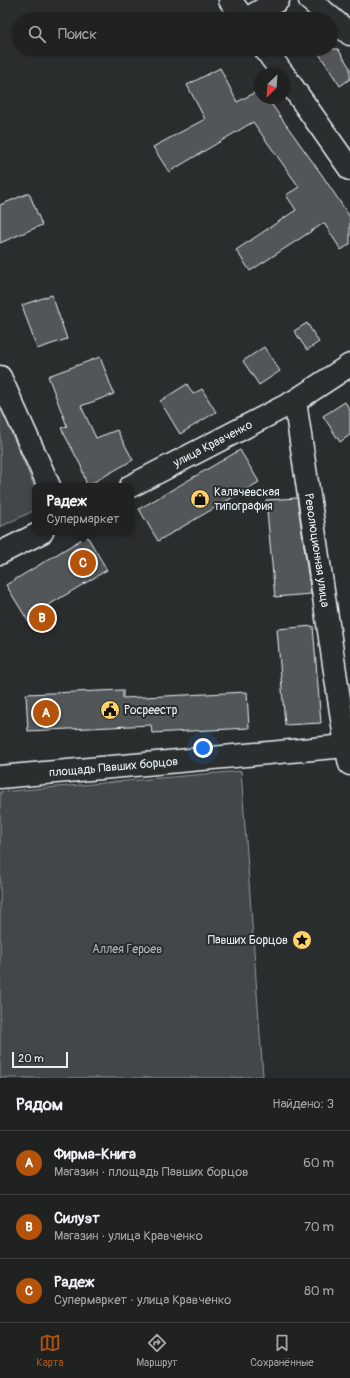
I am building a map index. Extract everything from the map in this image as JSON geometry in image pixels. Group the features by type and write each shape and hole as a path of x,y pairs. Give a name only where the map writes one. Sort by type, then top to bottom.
{"street":[{"path":"230,0 239,12"},
{"path":"257,12 278,0"},
{"path":"310,0 324,12"},
{"path":"338,24 350,34"},
{"path":"270,56 279,68"},
{"path":"290,83 350,168"},
{"path":"295,401 350,365"},
{"path":"0,377 48,483"},
{"name":"улица Кравченко","path":"134,484 295,401"},
{"name":"Революционная улица","path":"295,401 348,755"},
{"path":"0,553 36,535"},
{"name":"площадь Павших борцов","path":"0,777 348,755"}],"green space":[{"path":"0,406 33,483 32,511 0,527"},
{"name":"Аллея Героев","path":"241,771 263,1076 233,1078 0,1078 0,792"}],"building":[{"path":"338,49 350,68 350,79 340,86 321,56 338,56"},
{"path":"220,68 237,102 254,93 254,104 271,104 350,217 350,244 341,250 324,223 250,271 236,250 296,210 286,195 299,187 253,122 169,172 153,147 205,119 187,85"},
{"path":"29,193 42,225 0,243 0,205"},
{"path":"52,295 67,339 37,349 22,305"},
{"path":"307,323 319,342 307,350 294,331"},
{"path":"264,347 280,371 259,385 243,361"},
{"path":"100,357 114,394 81,406 96,438 117,430 133,460 92,483 86,483 81,466 61,428 67,426 48,376"},
{"path":"187,384 193,394 202,389 216,412 180,434 160,401"},
{"path":"345,402 350,410 350,435 340,442 323,416"},
{"path":"240,450 259,482 158,541 139,509"},
{"path":"297,498 311,594 275,597 266,500"},
{"path":"87,536 107,570 47,606 54,617 33,629 6,585"},
{"path":"313,626 321,723 285,725 277,629"},
{"path":"123,690 123,698 247,692 249,728 152,733 151,725 28,731 26,694"}],"place":[{"name":"Калачевская типография","path":"200,499"},
{"name":"Радеж","path":"83,563"},
{"name":"Силуэт","path":"42,618"},
{"name":"Росреестр","path":"110,710"},
{"name":"Фирма-Книга","path":"46,713"},
{"name":"Павших Борцов","path":"302,940"}]}
